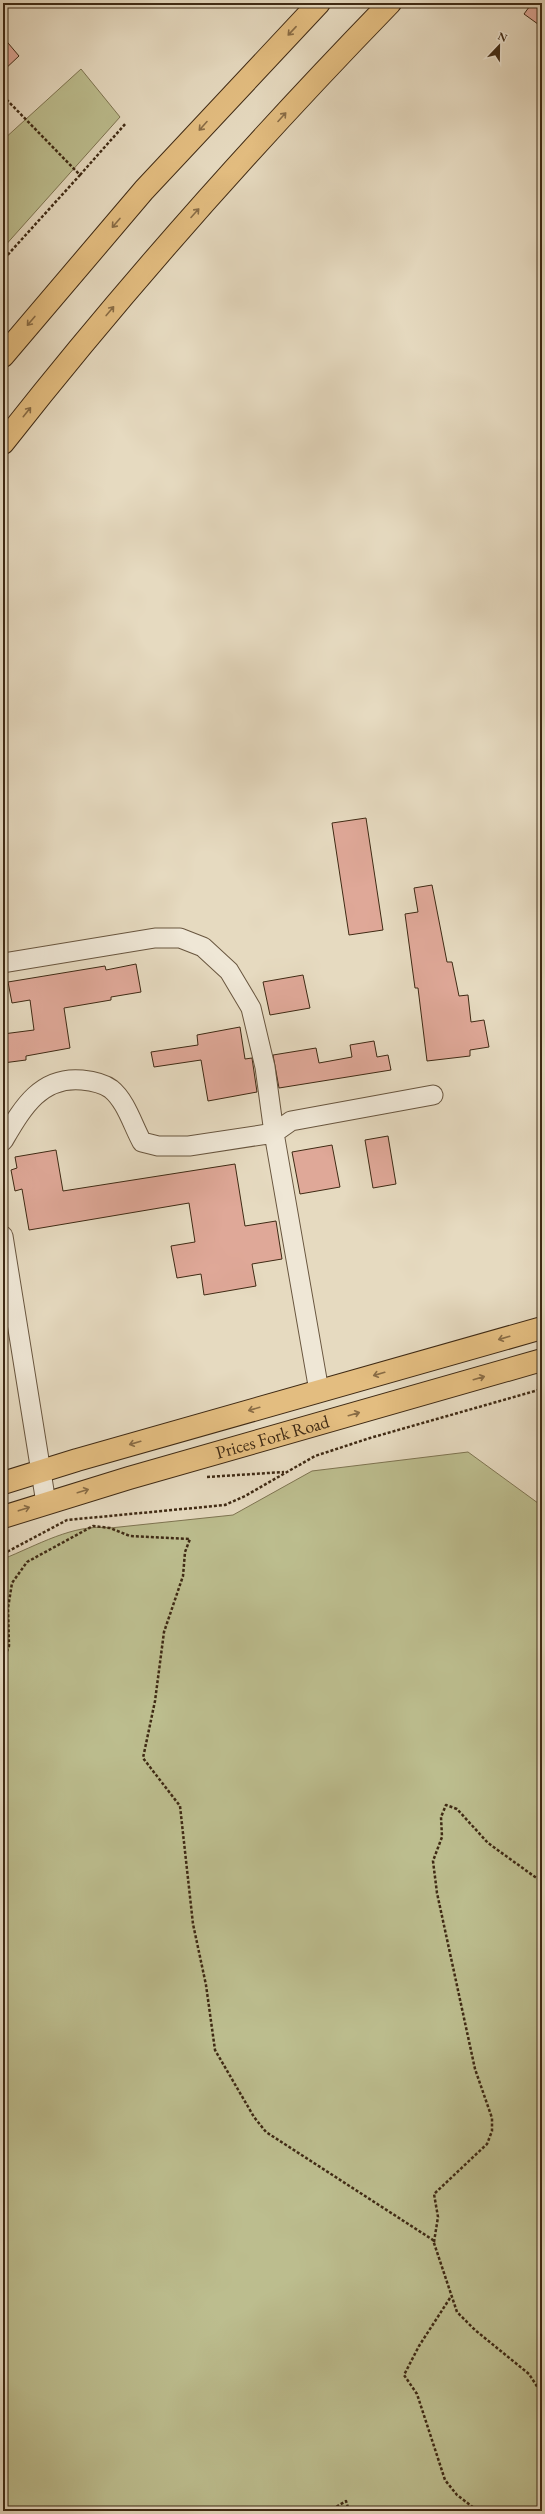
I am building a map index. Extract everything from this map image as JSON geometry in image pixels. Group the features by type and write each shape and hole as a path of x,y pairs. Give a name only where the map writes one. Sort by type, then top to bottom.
{"main road":[{"path":"3,356 150,184 319,3"},
{"path":"3,442 84,341 184,225 390,3"},
{"name":"Prices Fork Road","path":"3,1483 40,1471 542,1328"},
{"name":"Prices Fork Road","path":"3,1517 46,1502 542,1360"}],"lane":[{"path":"3,964 155,938 180,938 203,948 229,971 251,1008 265,1066 274,1133 319,1391"},
{"path":"3,1141 31,1099 51,1083 70,1079 93,1081 111,1089 123,1103 142,1142 158,1146 189,1146 274,1133 291,1122 433,1095"},
{"path":"3,1236 8,1306 46,1502"}],"path":[{"path":"3,96 80,175"},
{"path":"3,260 126,123"},
{"path":"3,1554 67,1520 225,1505 252,1493 284,1472 315,1456 370,1438 542,1389"},
{"path":"203,1478 284,1472"},
{"path":"3,1661 9,1646 8,1608 12,1584 27,1562 93,1526 110,1528 130,1536 190,1539 186,1552 183,1576 164,1632 155,1701 143,1758 180,1806 193,1924 206,1985 215,2050 266,2132 394,2214 434,2242"},
{"path":"542,1882 488,1843 458,1809 446,1805 443,1808 441,1817 442,1837 433,1861 437,1893 474,2062 492,2118 492,2131 487,2144 434,2194 438,2217 434,2242 450,2297 457,2312 470,2326 529,2374 542,2394"},
{"path":"450,2297 419,2346 404,2375 416,2394 445,2480 457,2495 478,2511"},
{"path":"334,2511 346,2501 349,2511"}],"green space":[{"path":"81,69 120,117 3,248 3,140"},
{"path":"468,1452 542,1506 542,2511 3,2511 3,1559 55,1537 83,1529 96,1527 110,1528 233,1515 312,1471"}],"building":[{"path":"532,3 542,3 542,27 524,14"},
{"path":"3,37 19,56 3,71"},
{"path":"366,818 383,930 349,935 332,823"},
{"path":"432,885 447,962 452,962 459,996 468,995 471,1022 484,1020 489,1047 470,1050 470,1056 427,1061 418,988 415,988 405,914 418,912 414,888"},
{"path":"136,964 141,992 111,997 111,1000 64,1008 70,1048 26,1056 26,1060 3,1063 3,1034 34,1030 30,1000 12,1003 8,982 105,966 106,970"},
{"path":"303,975 310,1008 270,1015 263,982"},
{"path":"240,1027 245,1059 252,1058 257,1092 208,1101 201,1060 154,1067 151,1052 198,1045 197,1035"},
{"path":"374,1041 377,1057 388,1055 391,1070 279,1088 273,1055 316,1048 319,1063 352,1057 350,1045"},
{"path":"388,1136 396,1184 373,1188 365,1140"},
{"path":"332,1145 340,1187 300,1194 292,1152"},
{"path":"56,1150 63,1191 235,1164 245,1226 276,1221 282,1259 252,1264 256,1286 204,1295 201,1274 177,1278 171,1246 195,1242 189,1203 29,1230 22,1189 15,1191 11,1170 17,1168 15,1157"}]}
